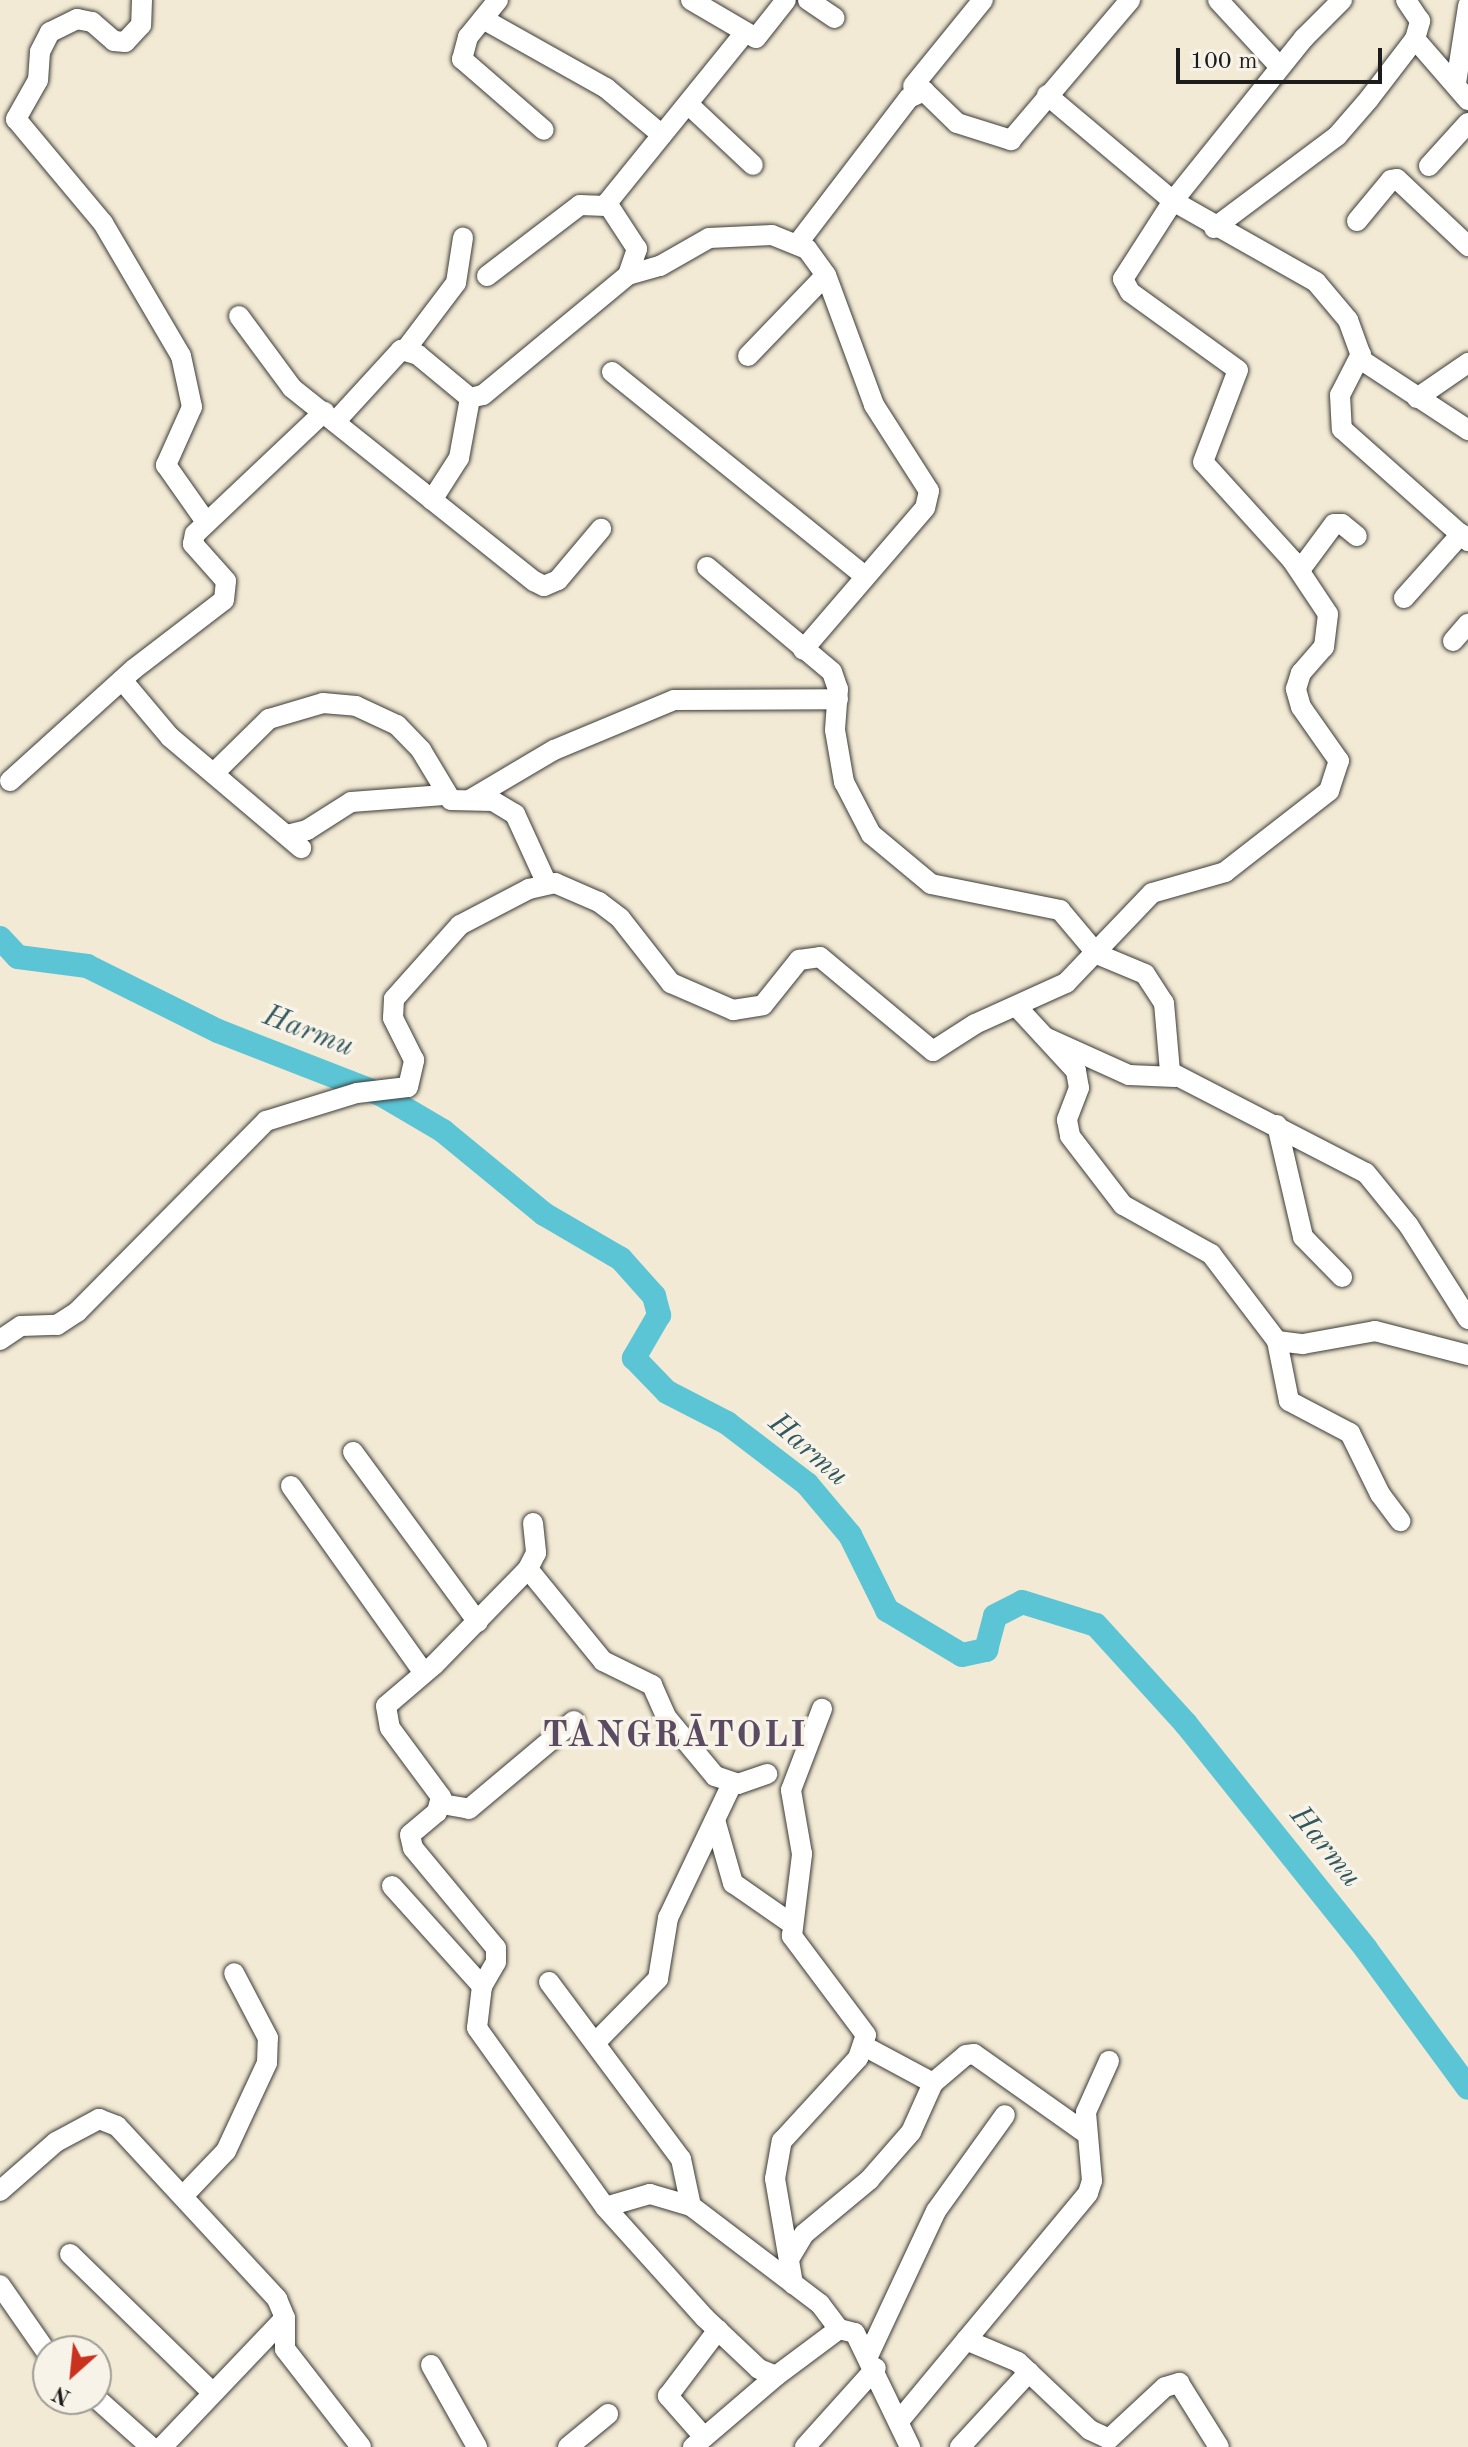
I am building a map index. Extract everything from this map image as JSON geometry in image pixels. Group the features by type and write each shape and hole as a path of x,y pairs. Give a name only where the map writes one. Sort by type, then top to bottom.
{"street":[{"path":"142,0 141,25 125,42 114,41 92,22 77,19 50,32 40,52 38,80 8,115 103,223 181,356 192,407 166,465 206,522"},
{"path":"498,0 463,45 462,59 544,130"},
{"path":"691,0 743,35 760,36 786,0"},
{"path":"808,0 835,18"},
{"path":"913,86 983,0"},
{"path":"798,243 914,94 930,95 965,127 1009,141 1130,0"},
{"path":"0,1340 21,1326 57,1325 77,1312 266,1121 357,1093 408,1087 414,1060 393,1018 394,999 464,922 547,884 571,889 614,912 660,974 721,1007 749,1011 763,1005 799,960 811,955 831,963 928,1050 1066,983 1152,893 1225,872 1329,791 1339,774 1338,758 1297,694 1298,677 1324,647 1331,621 1300,570 1203,462 1238,370 1123,282 1131,260 1173,201 1280,67 1342,0"},
{"path":"1214,228 1337,136 1415,39 1420,21 1406,0"},
{"path":"1227,3 1280,67"},
{"path":"1462,92 1468,6"},
{"path":"483,19 606,88 662,135"},
{"path":"606,206 743,35"},
{"path":"1415,39 1462,92"},
{"path":"1047,95 1173,201 1214,228 1316,282 1348,320 1366,364 1468,430"},
{"path":"688,104 753,165"},
{"path":"1429,166 1468,123"},
{"path":"1357,221 1391,180 1397,179 1468,246"},
{"path":"487,276 580,205 606,206"},
{"path":"606,206 637,249 628,275"},
{"path":"470,398 483,395 540,352 628,275 660,266 709,238 772,235 798,243 817,258 826,275 874,405 929,491 925,508 864,575 803,650"},
{"path":"10,781 122,680 224,600 226,581 193,544 195,534 329,417 392,356 406,349 456,283 463,238"},
{"path":"748,356 826,275"},
{"path":"239,316 292,388 544,586 558,580 601,529"},
{"path":"406,349 470,398"},
{"path":"1361,354 1340,395 1342,429 1464,538 1404,598"},
{"path":"1417,398 1468,363"},
{"path":"612,372 864,575"},
{"path":"432,500 459,458 470,398"},
{"path":"1300,570 1334,524 1342,524 1357,536"},
{"path":"707,567 832,672 838,699 835,730 844,782 871,834 931,884 1065,913 1097,954 1145,974 1159,989 1168,1028 1166,1064 1175,1077"},
{"path":"1453,641 1468,624"},
{"path":"122,680 170,737 294,841 351,802 444,795 457,801 493,801 520,819 547,884"},
{"path":"471,799 554,750 674,700 838,699"},
{"path":"215,772 269,719 329,702 356,706 397,725 430,762 444,795"},
{"path":"1017,1007 1076,1071 1079,1088 1067,1120 1070,1136 1123,1205 1211,1254 1277,1341 1289,1401 1350,1433 1380,1494 1400,1521"},
{"path":"1039,1034 1129,1075 1175,1077 1277,1125 1373,1179 1468,1319"},
{"path":"1277,1125 1303,1237 1342,1277"},
{"path":"1277,1341 1303,1344 1375,1331 1468,1355"},
{"path":"353,1452 478,1622"},
{"path":"291,1486 424,1673"},
{"path":"533,1523 538,1538 528,1569 478,1622 386,1706 385,1717 442,1804 469,1809 574,1721"},
{"path":"528,1569 603,1661 652,1685 666,1717 715,1776 732,1784 767,1774"},
{"path":"793,2284 775,2179 782,2141 864,2046 862,2026 796,1947 792,1924 802,1854 791,1790 822,1709"},
{"path":"595,2043 658,1979 668,1918 732,1784"},
{"path":"442,1804 416,1828 410,1842 496,1948 496,1962 482,1986 476,2019 480,2036 605,2207 718,2330 759,2369 776,2376"},
{"path":"715,1820 733,1883 792,1924"},
{"path":"392,1886 482,1986"},
{"path":"183,2196 226,2151 270,2052 268,2038 234,1973"},
{"path":"549,1982 681,2159 691,2206"},
{"path":"864,2046 933,2083"},
{"path":"789,2259 804,2234 869,2180 911,2132 933,2083 958,2060 974,2054 1084,2132"},
{"path":"899,2421 1088,2193 1092,2164 1084,2132 1090,2096 1109,2061"},
{"path":"805,2447 872,2361 936,2211 1005,2115"},
{"path":"0,2191 56,2142 99,2119 117,2126 277,2299 285,2318 281,2341 285,2349 361,2447"},
{"path":"605,2207 650,2194 691,2206 828,2311 839,2329 855,2333 872,2361 910,2447"},
{"path":"70,2254 213,2393"},
{"path":"0,2285 35,2335"},
{"path":"162,2447 285,2318"},
{"path":"718,2330 668,2396 698,2442 776,2376 839,2329"},
{"path":"966,2340 992,2347 1029,2372 1090,2430 1109,2439 1165,2387 1179,2383 1219,2447"},
{"path":"431,2365 477,2447"},
{"path":"960,2447 1029,2372"},
{"path":"112,2412 151,2447"},
{"path":"568,2447 608,2414"}],"waterway":[{"name":"Harmu","path":"0,938 18,957 87,966 218,1031 382,1095 443,1131 544,1214 621,1259 654,1296 659,1315 634,1358 667,1392 727,1423 807,1484 850,1535 887,1610 962,1655 986,1650 995,1616 1022,1602 1096,1625 1186,1724 1366,1949 1468,2088"}],"district":[{"name":"TANGRĀTOLI","path":"675,1738"}]}
